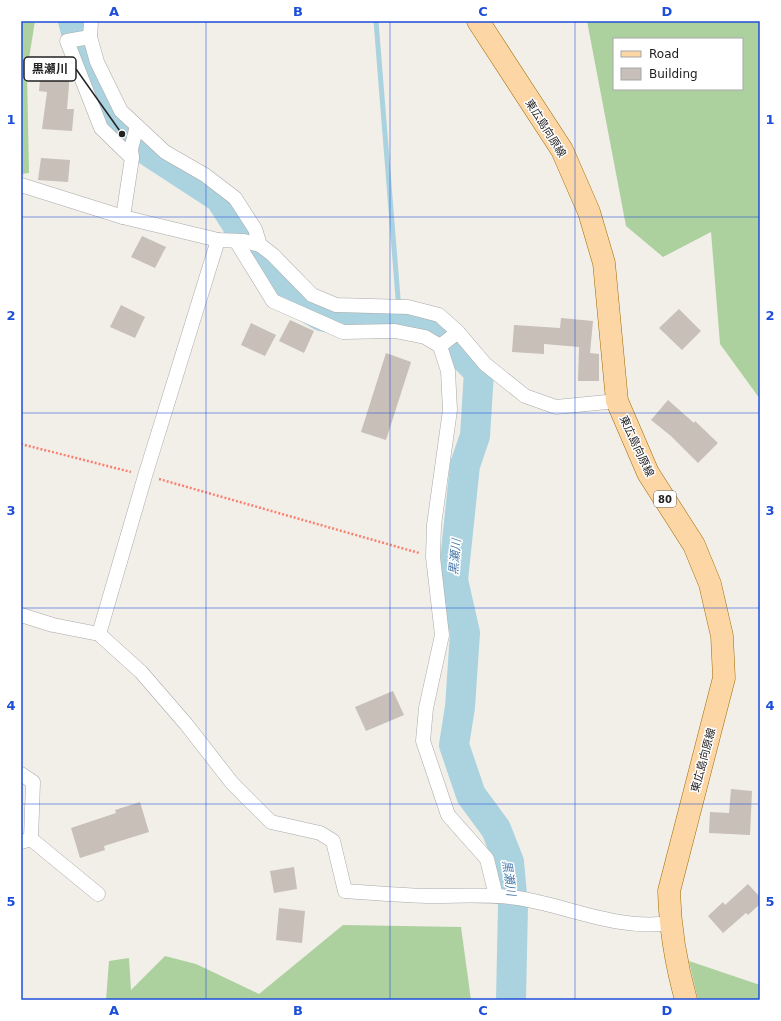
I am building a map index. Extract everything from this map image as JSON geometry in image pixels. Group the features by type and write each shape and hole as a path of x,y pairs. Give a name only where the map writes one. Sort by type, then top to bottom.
{"main road":[{"name":"東広島向原線","path":"478,21 562,150 589,212 604,263 617,401 648,473 694,545 710,584 722,636 724,678 669,890 670,923 678,973 686,1000"}],"street":[{"path":"91,21 90,37 96,62 121,111 135,130 164,152 205,175 235,198 255,229 260,245"},
{"path":"90,37 67,41 101,128 131,153"},
{"path":"123,217 135,130"},
{"path":"21,185 123,217 218,240 236,242 244,241 260,245 273,255 312,295 336,305 408,307 439,315 449,339 448,371 450,410 434,525 433,557 442,635 426,708 423,741 448,815 487,859 500,896"},
{"path":"99,634 145,476 218,240"},
{"path":"236,242 273,301 343,332 394,331 425,337 449,339 485,364 525,396 556,407 617,401"},
{"path":"21,615 53,625 99,634 141,672 186,724 232,783 271,822 320,833 333,841 345,891 431,896 500,896 519,898 602,918 652,926 670,923"},
{"path":"21,774 33,782 26,841 98,894"}],"path":[{"path":"21,444 145,476 433,557"}],"green space":[{"path":"21,21 35,21 27,71 29,173 21,174"},
{"path":"587,21 760,21 760,399 720,344 711,232 663,257 626,226"},
{"path":"343,925 461,927 471,1000 106,1000 109,961 129,958 131,990 165,956 196,964 259,994"},
{"path":"689,961 760,985 760,1000 698,1000"}],"building":[{"path":"41,69 70,72 67,109 74,109 72,131 42,129 47,92 39,91"},
{"path":"41,158 70,160 68,182 38,180"},
{"path":"142,236 166,247 155,268 131,257"},
{"path":"121,305 145,317 135,338 110,327"},
{"path":"679,309 701,331 682,350 659,328"},
{"path":"561,318 593,321 590,353 599,354 599,381 578,381 579,347 544,344 544,354 512,352 514,325 560,328"},
{"path":"290,320 314,331 304,353 279,341"},
{"path":"251,323 276,335 265,356 241,345"},
{"path":"386,353 411,362 386,440 361,432"},
{"path":"668,400 694,423 695,421 718,443 698,463 671,436 651,420"},
{"path":"393,691 404,715 366,731 355,707"},
{"path":"731,789 752,791 750,835 709,833 710,812 729,813"},
{"path":"140,802 149,832 104,846 105,850 80,858 71,828 116,813 115,810"},
{"path":"294,867 297,889 274,893 270,871"},
{"path":"748,884 760,897 760,904 748,915 746,913 723,933 708,916 723,902 725,905"},
{"path":"279,908 305,911 302,943 276,940"}],"waterway":[{"name":"黒瀬川","path":"73,21 82,55 122,134 220,198 241,231"},
{"path":"376,21 400,323"},
{"name":"黒瀬川","path":"256,253 276,286 285,294 321,316 357,324 400,323 440,332 479,372 475,436 465,465 453,580 465,633 460,707 454,745 471,795 496,829 509,862 513,906 511,1000"}],"place":[{"name":"黒瀬川","path":"122,134"}]}
